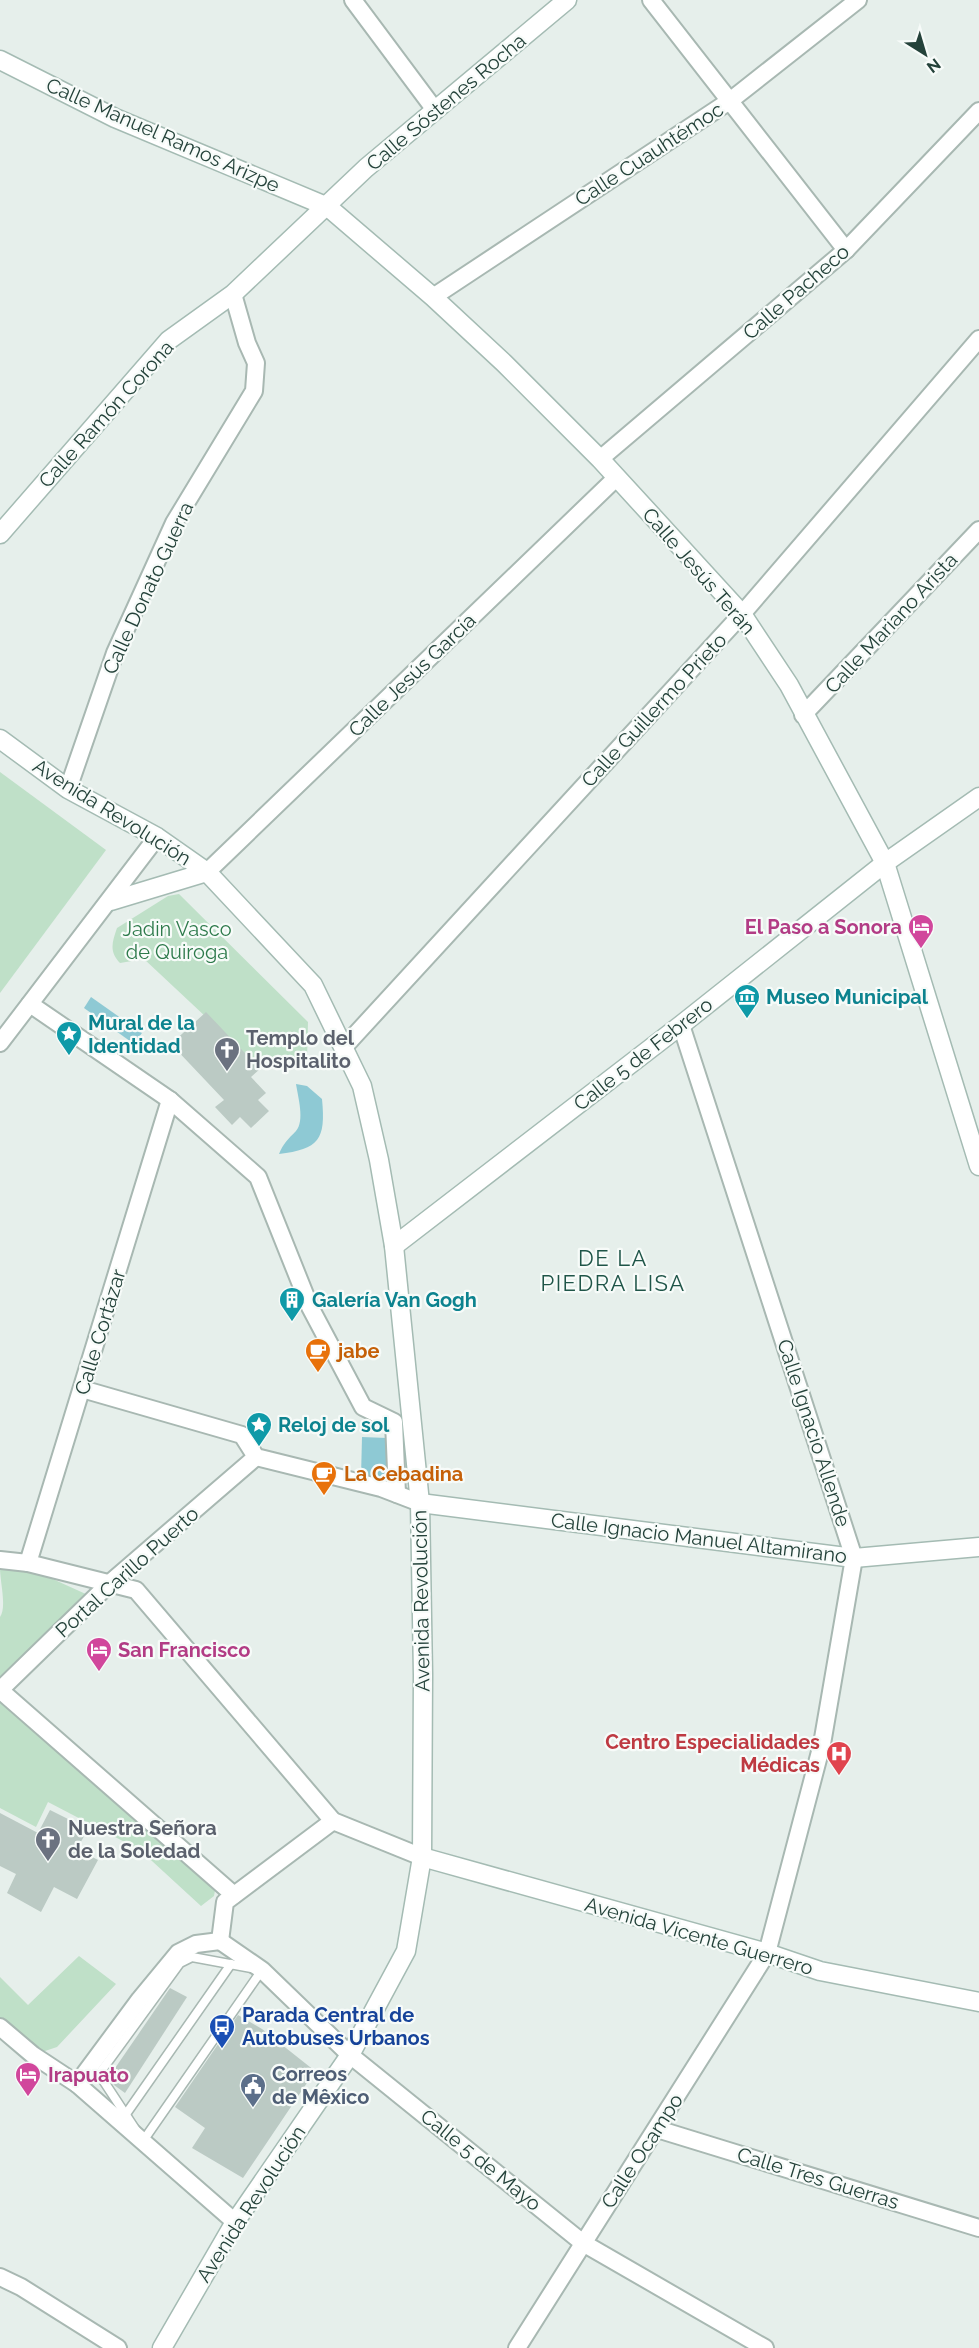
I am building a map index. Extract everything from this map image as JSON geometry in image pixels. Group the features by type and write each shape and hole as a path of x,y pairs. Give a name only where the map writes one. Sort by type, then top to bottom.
{"street":[{"path":"353,0 435,110"},
{"name":"Calle Sóstenes Rocha","path":"328,207 366,168 567,0"},
{"path":"651,0 846,250"},
{"name":"Calle Cuauhtémoc","path":"433,297 730,100 858,0"},
{"name":"Calle Manuel Ramos Arizpe","path":"0,60 116,118 328,207"},
{"name":"Calle Pacheco","path":"600,459 846,250 979,111"},
{"name":"Calle Ramón Corona","path":"0,534 169,340 233,294 328,207"},
{"name":"Calle Jesús Terán","path":"328,207 433,297 504,363 600,459 742,614 789,685 803,715 885,863 979,1164"},
{"name":"Calle Donato Guerra","path":"68,789 115,653 174,523 254,391 256,363 247,343 233,294"},
{"name":"Calle Guillermo Prieto","path":"344,1047 742,614 979,339"},
{"name":"Calle Jesús García","path":"207,872 616,478"},
{"name":"Calle Mariano Arista","path":"803,715 979,530"},
{"name":"Avenida Revolución","path":"0,740 68,789 158,837 207,872 314,985 362,1086 379,1160 394,1246 420,1503 423,1675 422,1857 406,1951 350,2055 235,2222 162,2348"},
{"name":"Calle 5 de Febrero","path":"394,1246 681,1025 885,863 979,797"},
{"path":"0,1043 158,837"},
{"path":"111,901 207,872"},
{"path":"30,1004 170,1100 258,1177 310,1306 363,1407 394,1422 397,1494"},
{"name":"Calle Ignacio Allende","path":"681,1025 854,1558 822,1744 767,1953"},
{"name":"Calle Cortázar","path":"28,1563 170,1100"},
{"path":"82,1389 242,1435 256,1457 397,1494 420,1503"},
{"name":"Portal Carillo Puerto","path":"0,1690 111,1582 256,1457"},
{"name":"Calle Ignacio Manuel Altamirano","path":"420,1503 854,1558 979,1547"},
{"path":"0,1560 28,1563 136,1590 333,1821 422,1857"},
{"path":"0,1690 234,1895"},
{"path":"77,2084 140,1999 178,1953 196,1944 220,1941 225,1902 333,1821"},
{"name":"Avenida Vicente Guerrero","path":"422,1857 767,1953 820,1971 979,2002"},
{"name":"Calle 5 de Mayo","path":"220,1941 262,1970 350,2055 583,2243 754,2345"},
{"name":"Calle Ocampo","path":"517,2348 767,1953"},
{"path":"0,2027 33,2055 77,2084 235,2222"},
{"name":"Calle Tres Guerras","path":"657,2129 979,2228"},
{"path":"0,2277 21,2287 118,2348"}],"lane":[{"path":"192,1957 231,1964 262,1970 143,2141 99,2074 180,1963 192,1957"},
{"path":"126,2114 231,1964"}],"green space":[{"path":"0,772 106,850 0,993"},
{"name":"Jadin Vasco de Quiroga","path":"179,894 308,1022 307,1060 253,1061 144,959 120,963 112,947 117,928 168,896"},
{"path":"0,1568 35,1571 88,1595 1,1691 216,1885 214,1896 201,1906 140,1850 48,1802 36,1827 0,1808 0,1617 3,1601"},
{"path":"79,1956 116,1984 57,2047 33,2055 0,2028 0,1977 28,2005"}],"water":[{"path":"91,997 142,1033 134,1044 84,1008"},
{"path":"296,1084 307,1086 322,1099 321,1133 317,1140 303,1149 279,1154 299,1127 300,1109"},
{"path":"362,1437 387,1438 386,1478 361,1477"}],"building":[{"name":"Templo del Hospitalito","path":"206,1012 260,1069 251,1077 266,1093 258,1100 269,1111 251,1128 240,1117 232,1125 215,1107 224,1100 171,1044"},
{"name":"Nuestra Señora de la Soledad","path":"50,1810 88,1829 77,1849 98,1860 77,1899 54,1887 41,1912 7,1893 16,1874 0,1866 0,1813 38,1833"},
{"path":"170,1988 187,1997 125,2093 114,2085 109,2077"},
{"name":"Correos de Mêxico","path":"238,2015 262,2029 315,2071 243,2178 192,2148 205,2128 175,2107"}],"place":[{"name":"El Paso a Sonora","path":"921,950"},
{"name":"Museo Municipal","path":"747,1020"},
{"name":"Mural de la Identidad","path":"69,1057"},
{"name":"Templo del Hospitalito","path":"227,1073"},
{"name":"Galería Van Gogh","path":"292,1323"},
{"name":"jabe","path":"318,1374"},
{"name":"Reloj de sol","path":"259,1448"},
{"name":"La Cebadina","path":"324,1497"},
{"name":"San Francisco","path":"99,1673"},
{"name":"Centro Especialidades Médicas","path":"839,1777"},
{"name":"Nuestra Señora de la Soledad","path":"48,1863"},
{"name":"Parada Central de Autobuses Urbanos","path":"222,2050"},
{"name":"Irapuato","path":"28,2098"},
{"name":"Correos de Mêxico","path":"253,2109"}],"district":[{"name":"DE LA PIEDRA LISA","path":"613,1270"}]}
